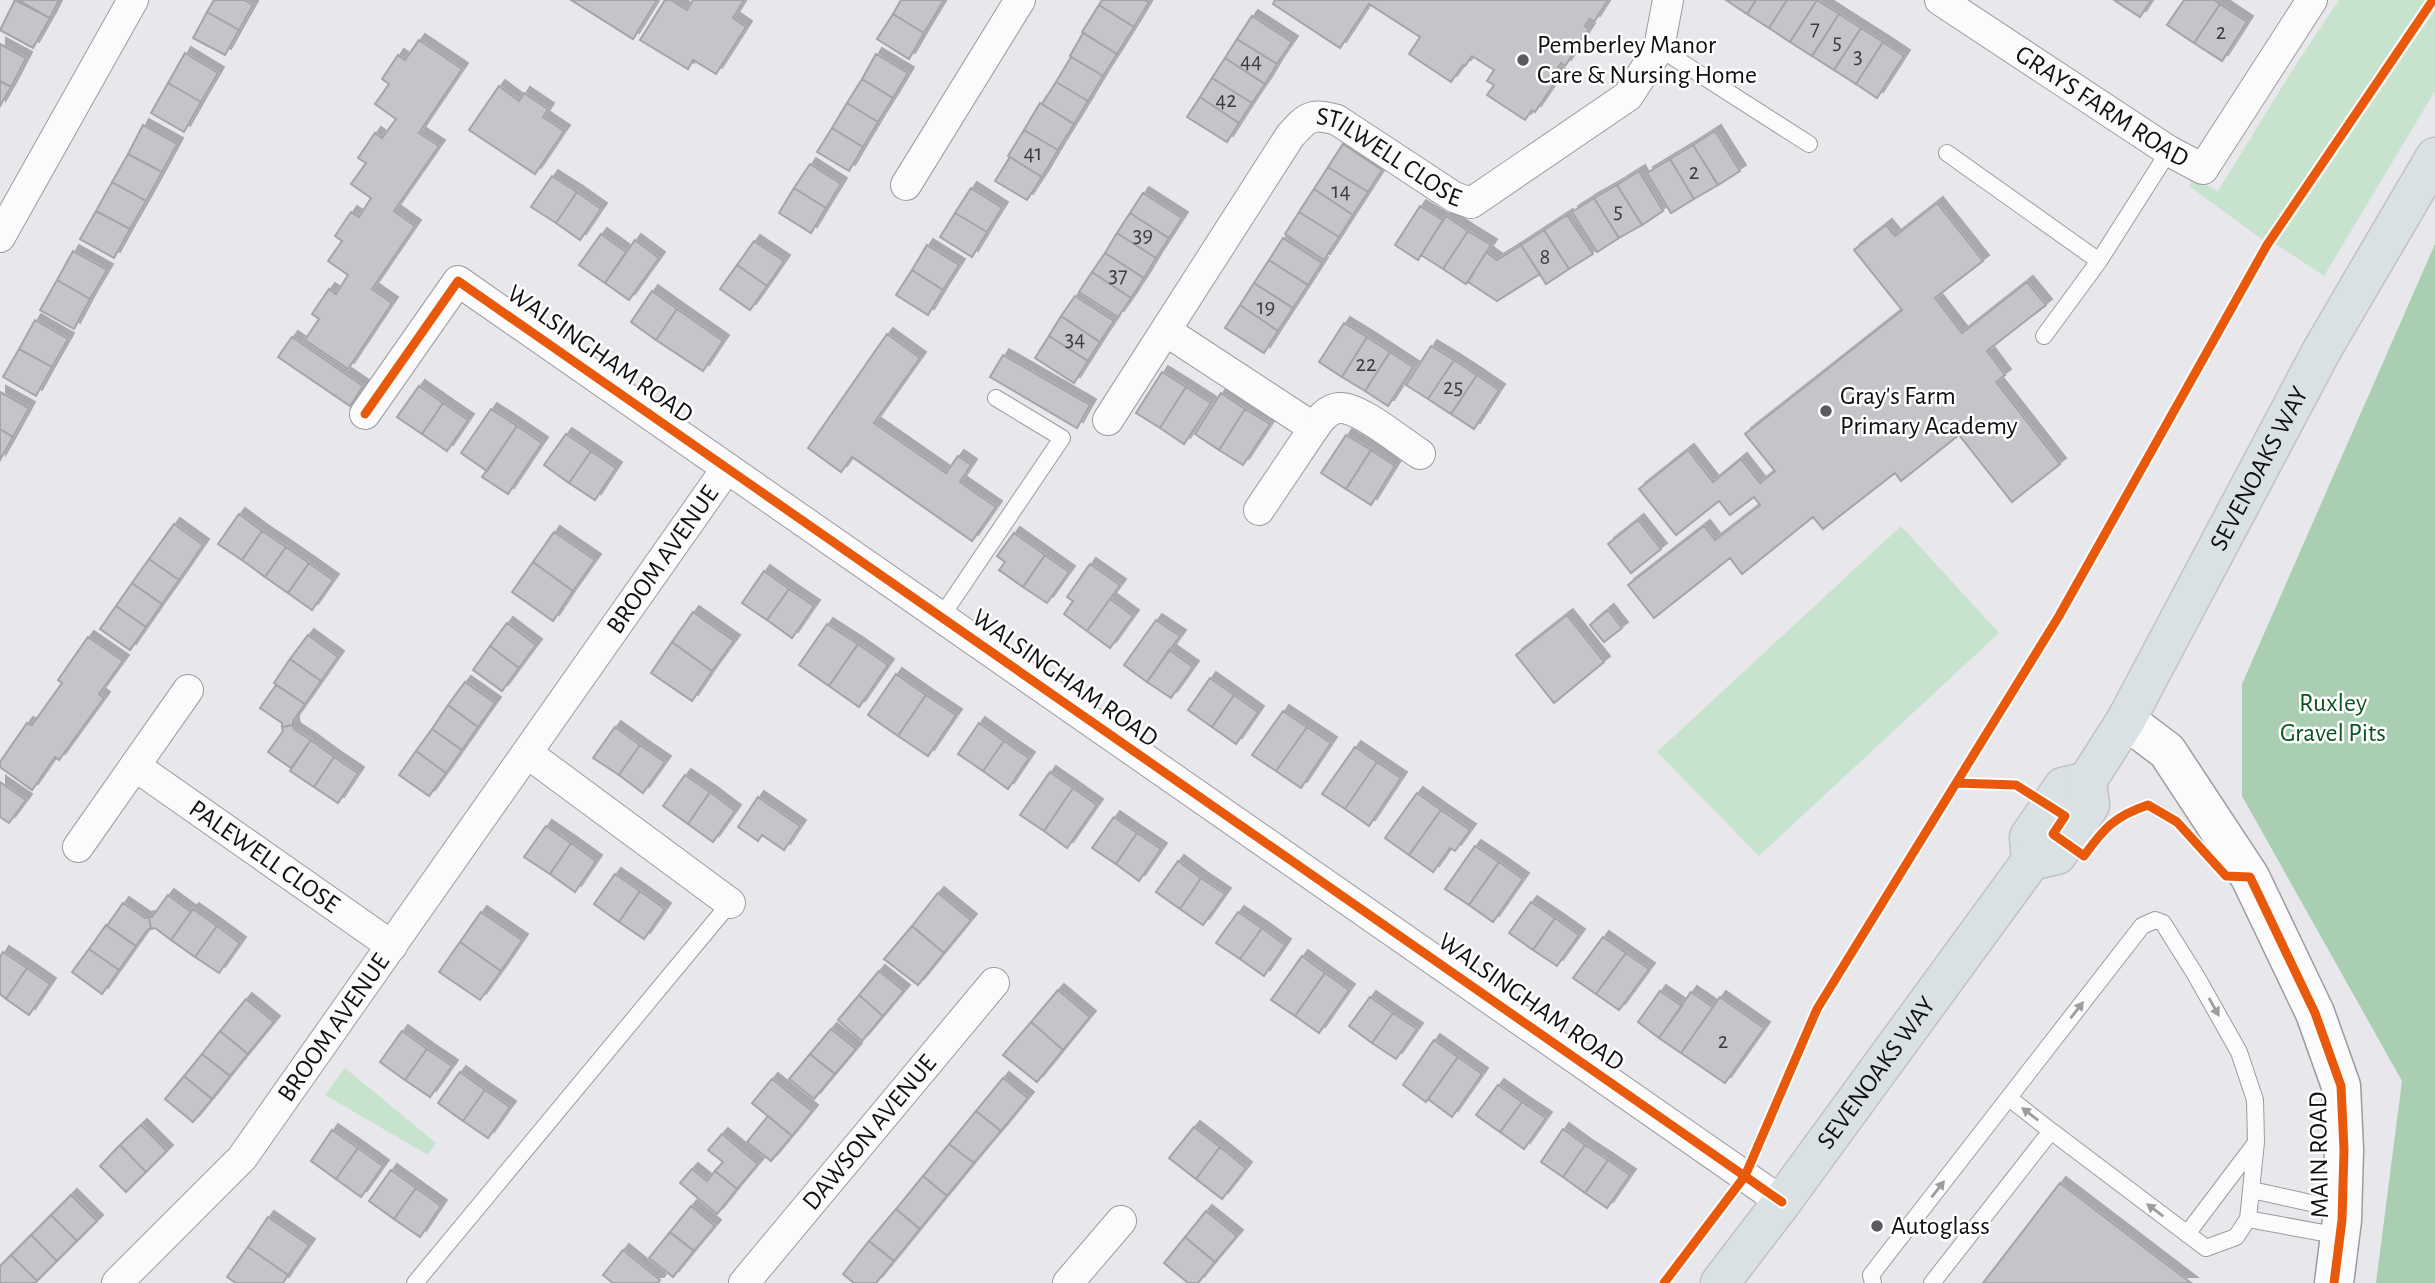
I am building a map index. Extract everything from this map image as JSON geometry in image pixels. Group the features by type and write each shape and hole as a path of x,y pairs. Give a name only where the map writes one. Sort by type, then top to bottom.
{"main road":[{"name":"SEVENOAKS WAY","path":"1720,1283 2031,861 2057,855 2066,843 2090,805 2087,781 2126,720 2322,350 2435,157"}],"street":[{"path":"0,237 133,0"},
{"path":"906,185 1020,0"},
{"name":"STILWELL CLOSE","path":"1108,420 1290,136 1304,120 1319,115 1337,120 1454,197 1471,203 1628,96 1659,48 1668,0"},
{"name":"GRAYS FARM ROAD","path":"1940,0 2169,151 2203,169 2312,0"},
{"name":"WALSINGHAM ROAD","path":"365,414 458,281 1782,1202"},
{"path":"1166,331 1314,428"},
{"path":"1259,510 1323,415 1338,408 1354,411 1420,454"},
{"name":"BROOM AVENUE","path":"117,1283 242,1158 727,468"},
{"path":"78,847 188,690"},
{"name":"MAIN ROAD","path":"2126,720 2166,751 2250,877 2315,1013 2341,1086 2344,1150 2341,1223 2334,1283"},
{"path":"527,753 730,903"},
{"name":"PALEWELL CLOSE","path":"135,766 392,946"},
{"name":"DAWSON AVENUE","path":"744,1283 994,983"},
{"path":"1068,1283 1121,1221"}],"lane":[{"path":"1659,48 1809,144"},
{"path":"2044,336 2099,261 2169,151"},
{"path":"1947,153 2099,261"},
{"path":"941,617 1062,438 996,398"},
{"path":"415,1283 730,903"},
{"path":"1873,1283 1871,1275 2142,926 2155,920 2163,923 2176,943 2239,1052 2255,1100 2256,1142 2248,1219 2236,1237 2206,1248 2009,1098"},
{"path":"1932,1283 2051,1131"},
{"path":"2187,1234 2256,1142"},
{"path":"2252,1190 2341,1223"},
{"path":"2248,1219 2341,1223"}],"green space":[{"path":"2339,0 2427,0 2264,241 2189,186 2193,177 2218,191"},
{"path":"2435,10 2435,91 2324,276 2276,244"},
{"name":"Ruxley Gravel Pits","path":"2435,244 2435,1283 2376,1283 2402,1081 2242,796 2242,684"},
{"path":"1901,526 1999,633 1759,856 1657,752"},
{"path":"345,1068 436,1143 428,1155 325,1095"}],"building":[{"path":"15,0 50,18 33,48 0,30"},
{"path":"18,0 59,0 50,18"},
{"path":"214,0 244,0 253,5 239,30 207,12"},
{"path":"571,0 657,0 633,39"},
{"path":"665,0 671,0 687,10 693,0 744,0 733,18 746,27 716,74 693,60 688,69 640,40"},
{"path":"901,0 944,0 924,33 893,14"},
{"path":"1102,0 1149,2 1134,27 1099,5"},
{"name":"Pemberley Manor Care & Nursing Home","path":"1275,0 1608,0 1594,22 1590,19 1585,26 1589,29 1565,66 1561,63 1555,72 1560,75 1535,112 1532,110 1525,120 1487,95 1494,85 1487,81 1494,70 1472,56 1451,82 1409,54 1420,37 1369,4 1340,48 1273,4"},
{"path":"1726,0 1756,0 1747,14"},
{"path":"1756,0 1787,0 1769,28 1747,14"},
{"path":"1787,0 1817,0 1790,42 1769,28"},
{"path":"1817,0 1839,14 1812,56 1790,42"},
{"path":"2114,0 2151,0 2140,17"},
{"path":"2184,0 2214,0 2220,4 2194,43 2167,25"},
{"path":"2220,4 2247,22 2222,61 2194,43"},
{"path":"1099,5 1134,27 1117,54 1082,32"},
{"path":"207,12 239,30 225,55 193,38"},
{"path":"893,14 924,33 909,59 877,39"},
{"path":"1839,14 1861,28 1834,70 1812,56"},
{"path":"1252,16 1292,42 1277,64 1237,39"},
{"path":"1861,28 1883,42 1856,84 1834,70"},
{"path":"1083,33 1117,54 1103,76 1070,56"},
{"path":"1237,39 1277,64 1265,84 1225,58"},
{"path":"419,40 462,69 419,133 439,146 394,211 415,226 372,289 392,303 348,369 305,340 319,319 312,314 329,289 336,294 348,275 328,261 342,241 335,236 351,212 359,217 371,198 351,184 366,163 358,158 375,133 382,138 396,119 375,104 389,84 382,79 398,55 405,60"},
{"path":"1883,42 1904,56 1877,98 1856,84"},
{"path":"0,44 26,58 11,87 0,81"},
{"path":"185,53 218,73 201,102 168,83"},
{"path":"876,54 908,73 893,98 862,79"},
{"path":"1071,57 1103,76 1088,101 1056,82"},
{"path":"1225,58 1265,84 1252,103 1212,78"},
{"path":"1212,78 1252,103 1239,123 1200,97"},
{"path":"862,79 893,98 878,122 847,103"},
{"path":"0,81 11,87 0,106"},
{"path":"1056,82 1088,101 1074,124 1042,104"},
{"path":"168,83 201,102 184,132 151,113"},
{"path":"499,86 519,101 524,93 548,109 543,117 564,131 535,174 469,130"},
{"path":"1200,97 1239,123 1227,142 1187,117"},
{"path":"847,103 878,122 863,147 832,128"},
{"path":"1040,103 1074,124 1058,150 1024,130"},
{"path":"143,125 177,144 162,172 128,154"},
{"path":"832,128 863,147 849,171 817,152"},
{"path":"1024,130 1058,150 1042,177 1008,156"},
{"path":"1715,131 1740,171 1718,185 1693,145"},
{"path":"1343,144 1382,170 1368,192 1328,167"},
{"path":"1693,145 1718,185 1694,199 1670,159"},
{"path":"128,154 162,172 146,201 112,182"},
{"path":"1010,157 1042,177 1027,200 995,181"},
{"path":"1670,159 1694,199 1671,213 1647,173"},
{"path":"810,164 841,184 826,208 794,188"},
{"path":"1328,167 1368,192 1353,215 1314,189"},
{"path":"1639,171 1663,211 1642,225 1617,185"},
{"path":"552,176 577,192 556,223 531,207"},
{"path":"112,182 146,201 130,229 96,211"},
{"path":"1617,185 1642,225 1619,238 1594,198"},
{"path":"794,188 826,208 811,233 779,213"},
{"path":"971,188 1002,208 987,232 955,213"},
{"path":"1314,189 1353,215 1339,237 1299,212"},
{"path":"577,192 601,209 580,240 556,223"},
{"path":"1143,193 1182,218 1169,238 1130,213"},
{"path":"1594,198 1619,238 1597,252 1572,212"},
{"path":"1937,203 1983,261 1935,298 1962,333 2027,282 2046,305 1987,351 2005,375 1996,382 2060,464 2012,502 1959,435 1901,481 1895,473 1823,529 1813,517 1742,574 1730,558 1654,618 1628,585 1704,526 1715,540 1760,505 1754,497 1730,515 1719,501 1676,535 1639,489 1688,450 1713,482 1741,459 1760,483 1775,471 1745,434 1902,310 1854,250 1886,225 1895,236"},
{"path":"1420,206 1443,220 1418,260 1395,245"},
{"path":"96,211 130,229 114,258 80,239"},
{"path":"1299,212 1339,237 1324,260 1285,234"},
{"path":"955,213 987,232 972,257 940,237"},
{"path":"1130,213 1169,238 1156,258 1117,233"},
{"path":"1567,215 1593,254 1569,269 1544,230"},
{"path":"1446,216 1468,231 1443,269 1421,255"},
{"path":"1544,230 1569,269 1546,284 1521,245"},
{"path":"1468,231 1491,245 1466,284 1443,269"},
{"path":"1117,233 1156,258 1144,278 1105,253"},
{"path":"601,234 626,252 605,283 579,265"},
{"path":"1283,238 1322,263 1308,285 1269,260"},
{"path":"635,240 659,258 629,300 605,283"},
{"path":"754,241 784,261 767,286 737,265"},
{"path":"927,245 959,265 943,290 912,270"},
{"path":"1521,245 1540,274 1497,301 1468,282 1486,252 1497,260"},
{"path":"73,251 107,270 90,299 57,280"},
{"path":"1105,253 1144,278 1131,298 1092,272"},
{"path":"1269,260 1308,285 1293,308 1254,283"},
{"path":"737,265 767,286 750,310 720,289"},
{"path":"912,270 943,290 928,315 896,295"},
{"path":"1092,272 1131,298 1118,317 1079,292"},
{"path":"57,280 90,299 74,329 40,310"},
{"path":"1254,283 1293,308 1278,331 1240,305"},
{"path":"652,291 677,309 656,340 631,322"},
{"path":"1075,296 1114,321 1100,342 1061,316"},
{"path":"1240,305 1278,331 1264,353 1225,328"},
{"path":"677,309 723,341 703,371 656,340"},
{"path":"1061,316 1100,342 1088,361 1049,336"},
{"path":"35,320 68,339 52,367 19,349"},
{"path":"1344,323 1367,337 1342,377 1319,362"},
{"path":"887,334 920,358 874,423 946,473 958,456 971,465 960,482 996,507 972,541 852,457 841,472 808,448"},
{"path":"1049,336 1088,361 1074,383 1035,358"},
{"path":"292,337 363,386 350,406 278,357"},
{"path":"1367,337 1390,352 1365,391 1342,377"},
{"path":"1431,346 1454,360 1428,399 1406,385"},
{"path":"19,349 52,367 36,396 3,377"},
{"path":"1390,352 1413,367 1388,406 1365,391"},
{"path":"1003,355 1090,405 1077,428 990,377"},
{"path":"1454,360 1477,375 1451,414 1428,399"},
{"path":"1162,372 1186,387 1160,428 1136,413"},
{"path":"1477,375 1499,390 1474,429 1451,414"},
{"path":"419,386 443,403 422,434 397,417"},
{"path":"1186,387 1211,403 1184,444 1160,428"},
{"path":"0,392 29,408 13,437 0,429"},
{"path":"1221,393 1245,409 1219,450 1195,434"},
{"path":"443,403 468,420 447,451 422,434"},
{"path":"491,409 517,426 487,471 461,453"},
{"path":"1245,409 1270,424 1243,465 1219,450"},
{"path":"517,426 542,443 508,494 482,477"},
{"path":"0,429 13,437 0,460"},
{"path":"566,434 591,451 569,483 544,465"},
{"path":"1346,435 1371,450 1346,489 1321,473"},
{"path":"1371,450 1395,466 1371,505 1346,489"},
{"path":"591,451 616,468 595,500 569,483"},
{"path":"239,514 262,531 242,560 218,544"},
{"path":"1638,520 1661,549 1631,573 1608,544"},
{"path":"174,524 203,545 179,580 149,559"},
{"path":"262,531 286,547 265,577 242,560"},
{"path":"554,532 595,560 573,591 533,562"},
{"path":"1014,533 1045,555 1023,587 999,570 1005,562 997,556"},
{"path":"286,547 309,563 288,593 265,577"},
{"path":"1045,555 1069,572 1047,603 1023,587"},
{"path":"149,559 179,580 162,604 132,583"},
{"path":"533,562 573,591 553,621 512,592"},
{"path":"309,563 333,580 312,610 288,593"},
{"path":"1090,564 1120,585 1087,631 1064,614 1073,601 1067,597"},
{"path":"764,571 789,589 767,620 742,603"},
{"path":"132,583 162,604 146,627 116,606"},
{"path":"789,589 814,606 792,638 767,620"},
{"path":"1110,599 1133,616 1110,648 1087,631"},
{"path":"116,606 146,627 130,650 100,629"},
{"path":"1608,610 1622,628 1604,642 1590,625"},
{"path":"693,612 734,641 712,671 672,642"},
{"path":"1567,615 1604,662 1554,703 1516,655"},
{"path":"1156,620 1180,636 1147,682 1124,665"},
{"path":"507,623 536,645 519,668 490,646"},
{"path":"827,624 858,644 829,686 799,665"},
{"path":"308,635 338,657 321,681 290,659"},
{"path":"88,637 123,661 99,694 104,698 59,760 55,757 32,790 0,767 0,762 27,723 32,725 62,683 58,680"},
{"path":"672,642 712,671 692,701 651,673"},
{"path":"858,644 888,665 859,707 829,686"},
{"path":"490,646 519,668 502,691 473,670"},
{"path":"1169,650 1193,667 1171,698 1147,682"},
{"path":"290,659 321,681 305,704 274,683"},
{"path":"896,674 926,695 898,736 868,715"},
{"path":"1210,678 1234,695 1212,727 1188,710"},
{"path":"465,682 495,703 478,727 448,705"},
{"path":"276,685 305,704 293,725 282,727 282,723 260,708"},
{"path":"926,695 956,715 928,756 898,736"},
{"path":"1234,695 1258,712 1236,744 1212,727"},
{"path":"448,705 478,727 462,750 432,729"},
{"path":"1283,711 1307,727 1276,771 1252,755"},
{"path":"979,723 1004,741 983,771 958,754"},
{"path":"293,725 294,729 311,740 291,768 268,752 283,731 282,727"},
{"path":"615,727 640,745 619,775 593,758"},
{"path":"1307,727 1331,743 1301,788 1276,771"},
{"path":"432,729 462,750 446,773 416,751"},
{"path":"311,740 334,757 314,787 290,771"},
{"path":"1004,741 1029,758 1008,789 983,771"},
{"path":"640,745 665,762 643,793 619,775"},
{"path":"1355,747 1377,762 1345,809 1322,794"},
{"path":"416,751 446,773 429,796 399,775"},
{"path":"334,757 358,773 338,803 314,787"},
{"path":"1377,762 1401,778 1369,826 1345,809"},
{"path":"1050,772 1073,788 1044,831 1020,815"},
{"path":"685,775 710,792 688,824 663,806"},
{"path":"0,782 26,800 9,823 0,817"},
{"path":"1073,788 1097,805 1067,848 1044,831"},
{"path":"710,792 735,811 713,842 688,824"},
{"path":"1417,793 1441,810 1409,855 1385,838"},
{"path":"758,797 800,826 784,850 762,835 758,841 738,827"},
{"path":"1441,810 1470,830 1455,851 1450,848 1433,872 1409,855"},
{"path":"1114,817 1137,833 1116,864 1092,848"},
{"path":"546,826 571,843 550,874 524,857"},
{"path":"1137,833 1161,849 1139,881 1116,864"},
{"path":"571,843 596,861 575,892 550,874"},
{"path":"1475,846 1499,862 1469,905 1445,889"},
{"path":"1178,861 1201,878 1180,909 1156,892"},
{"path":"1499,862 1523,879 1493,922 1469,905"},
{"path":"615,874 640,891 619,922 594,904"},
{"path":"1201,878 1225,894 1203,925 1180,909"},
{"path":"640,891 665,909 644,939 619,922"},
{"path":"938,893 971,920 944,953 912,926"},
{"path":"168,895 191,912 171,940 155,928 151,929 149,917 152,917"},
{"path":"1531,902 1555,918 1533,950 1509,933"},
{"path":"123,903 145,918 149,917 151,929 148,929 136,946 107,926"},
{"path":"193,909 217,926 195,957 171,940"},
{"path":"481,912 522,940 501,971 460,942"},
{"path":"1238,912 1262,928 1240,959 1216,943"},
{"path":"1555,918 1579,935 1557,966 1533,950"},
{"path":"106,925 136,946 119,970 89,949"},
{"path":"217,926 240,943 219,973 195,957"},
{"path":"912,926 944,953 918,985 884,959"},
{"path":"1262,928 1285,945 1264,976 1240,959"},
{"path":"1603,937 1626,953 1596,994 1573,978"},
{"path":"460,942 501,971 480,1000 439,972"},
{"path":"89,949 119,970 102,994 72,972"},
{"path":"3,952 27,968 6,999 0,994 0,957"},
{"path":"1626,953 1649,969 1619,1010 1596,994"},
{"path":"1302,956 1325,973 1295,1016 1271,1000"},
{"path":"27,968 50,984 29,1015 6,999"},
{"path":"879,971 904,991 883,1016 859,995"},
{"path":"1325,973 1349,990 1319,1033 1295,1016"},
{"path":"1058,990 1090,1017 1063,1050 1031,1022"},
{"path":"1660,991 1682,1006 1659,1038 1638,1022"},
{"path":"1691,992 1713,1007 1681,1053 1659,1038"},
{"path":"859,995 883,1016 862,1041 838,1020"},
{"path":"1370,997 1393,1013 1372,1043 1349,1026"},
{"path":"1720,997 1764,1028 1725,1083 1681,1053"},
{"path":"246,999 274,1022 248,1054 220,1031"},
{"path":"1393,1013 1417,1029 1396,1059 1372,1043"},
{"path":"1031,1022 1063,1050 1037,1082 1003,1055"},
{"path":"831,1029 856,1049 835,1074 810,1054"},
{"path":"220,1031 248,1054 230,1076 202,1054"},
{"path":"402,1031 427,1049 405,1080 380,1062"},
{"path":"1434,1040 1458,1057 1426,1102 1403,1085"},
{"path":"427,1049 452,1066 430,1097 405,1080"},
{"path":"202,1054 230,1076 212,1099 184,1076"},
{"path":"810,1054 835,1074 814,1099 789,1079"},
{"path":"1458,1057 1482,1074 1452,1117 1428,1099"},
{"path":"460,1072 485,1090 463,1121 438,1103"},
{"path":"184,1076 212,1099 193,1122 165,1099"},
{"path":"1003,1078 1028,1098 1001,1131 976,1111"},
{"path":"772,1079 812,1111 792,1136 752,1103"},
{"path":"1498,1085 1522,1102 1500,1132 1476,1115"},
{"path":"485,1090 510,1107 488,1138 463,1121"},
{"path":"1522,1102 1546,1118 1524,1149 1500,1132"},
{"path":"976,1111 1001,1131 974,1163 949,1144"},
{"path":"768,1116 792,1136 771,1161 747,1142"},
{"path":"141,1125 167,1151 146,1172 120,1145"},
{"path":"1194,1127 1220,1147 1196,1179 1169,1158"},
{"path":"1563,1129 1585,1145 1563,1177 1541,1162"},
{"path":"332,1130 358,1148 336,1179 311,1161"},
{"path":"722,1134 758,1164 737,1189 715,1171 723,1162 708,1150"},
{"path":"949,1144 974,1163 947,1196 923,1176"},
{"path":"120,1145 146,1172 126,1192 100,1166"},
{"path":"1585,1145 1608,1160 1585,1193 1563,1177"},
{"path":"1220,1147 1246,1168 1222,1199 1196,1179"},
{"path":"358,1148 383,1166 361,1197 336,1179"},
{"path":"1608,1160 1630,1175 1607,1208 1585,1193"},
{"path":"692,1169 707,1181 715,1171 737,1189 717,1214 680,1183"},
{"path":"391,1170 416,1188 394,1219 369,1201"},
{"path":"923,1176 947,1196 920,1229 896,1209"},
{"path":"2060,1183 2191,1283 1983,1283"},
{"path":"416,1188 441,1206 420,1237 394,1219"},
{"path":"71,1195 97,1221 77,1241 51,1215"},
{"path":"691,1206 715,1226 694,1251 670,1232"},
{"path":"896,1209 920,1229 894,1261 869,1241"},
{"path":"1206,1211 1237,1236 1215,1262 1185,1237"},
{"path":"51,1215 77,1241 57,1261 31,1235"},
{"path":"268,1217 309,1245 288,1275 248,1247"},
{"path":"670,1232 694,1251 673,1277 649,1258"},
{"path":"31,1235 57,1261 37,1281 11,1255"},
{"path":"1185,1237 1215,1262 1198,1283 1188,1283 1164,1263"},
{"path":"869,1241 894,1261 876,1283 854,1283 843,1274"},
{"path":"248,1247 288,1275 283,1283 236,1283 227,1277"},
{"path":"623,1250 660,1280 658,1283 613,1283 603,1275"},
{"path":"11,1255 37,1281 35,1283 0,1283 0,1266"}],"cycle path":[{"path":"1664,1283 1745,1176 1817,1009 2059,616 2267,245 2433,0"},
{"path":"365,414 458,281 1782,1202"},
{"path":"1956,783 2016,785 2065,816 2053,834 2084,856 2111,824 2148,805 2177,822 2226,876 2250,877 2315,1013 2341,1086 2344,1150 2342,1220 2334,1283"}],"place":[{"name":"Pemberley Manor Care & Nursing Home","path":"1523,60"},
{"name":"Gray's Farm Primary Academy","path":"1826,411"},
{"name":"Autoglass","path":"1877,1226"}]}
